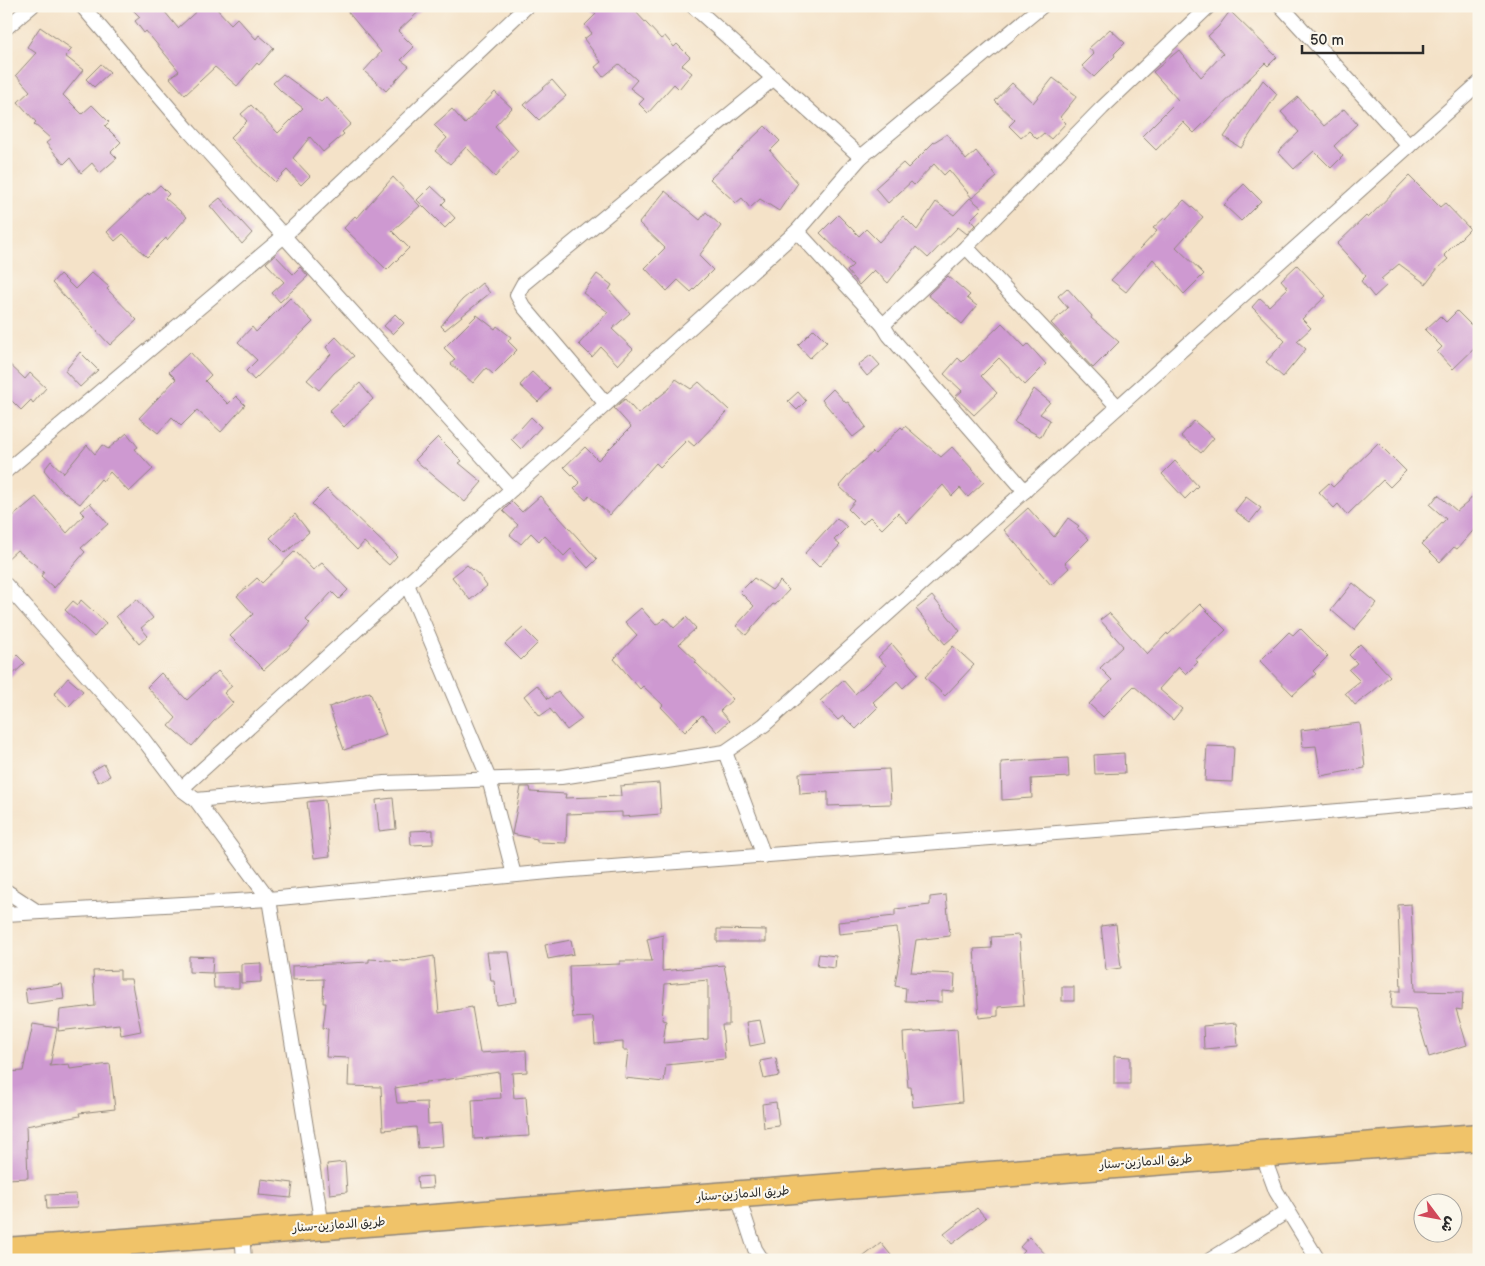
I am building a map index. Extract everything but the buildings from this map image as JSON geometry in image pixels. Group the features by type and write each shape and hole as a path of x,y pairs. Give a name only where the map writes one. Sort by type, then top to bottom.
{"highway":[{"name":"طريق الدمازين-سنار","path":"6,1250 1479,1137"}],"street":[{"path":"6,28 32,6"},
{"path":"82,6 190,132 512,489"},
{"path":"6,471 284,236 527,6"},
{"path":"694,6 861,157"},
{"path":"181,789 797,231 861,157 1042,6"},
{"path":"883,325 966,246 1102,108 1209,6"},
{"path":"1281,6 1409,146"},
{"path":"606,404 523,306 517,295 523,284 774,78"},
{"path":"196,800 385,782 560,777 726,752 764,726 1479,83"},
{"path":"797,231 883,325 1025,491"},
{"path":"966,246 1118,407"},
{"path":"407,584 489,779 514,875"},
{"path":"6,585 140,735 181,789 196,800 269,899 322,1226"},
{"path":"726,752 764,856"},
{"path":"6,914 269,899 514,875 1479,799"},
{"path":"6,891 38,912"},
{"path":"1262,1153 1276,1191 1318,1260"},
{"path":"737,1194 755,1248 762,1260"},
{"path":"1210,1260 1288,1212"},
{"path":"242,1232 244,1260"}]}
